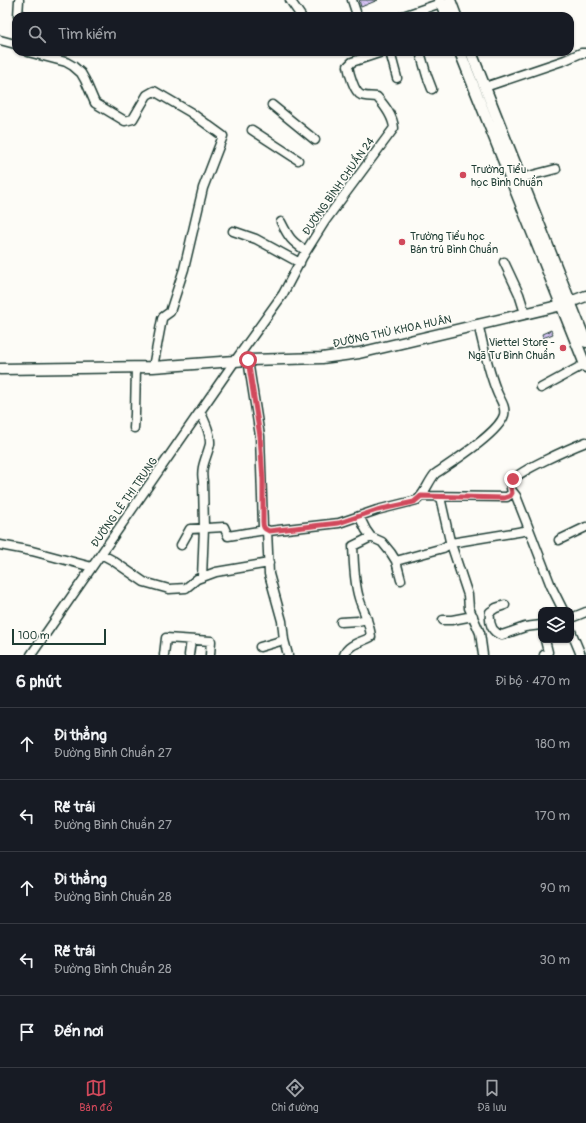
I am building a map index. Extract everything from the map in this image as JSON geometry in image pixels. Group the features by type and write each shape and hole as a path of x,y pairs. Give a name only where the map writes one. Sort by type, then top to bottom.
{"main road":[{"path":"444,1 445,12"},
{"path":"444,1 453,12"},
{"path":"462,56 566,304 586,342"},
{"path":"473,56 521,178 586,365"},
{"name":"ĐƯỜNG THỦ KHOA HUÂN","path":"0,369 153,367 248,360 322,358 359,353 566,304 586,296"}],"street":[{"path":"18,12 19,0"},
{"path":"290,0 298,12"},
{"path":"352,0 356,12"},
{"path":"414,12 444,1"},
{"path":"0,40 12,42"},
{"path":"485,87 586,52"},
{"path":"43,56 66,62 73,66 81,73 95,103 125,121 133,119 147,95 154,91 190,112 223,136 203,188 184,269 170,312 162,319 153,367"},
{"name":"ĐƯỜNG BÌNH CHUẨN 24","path":"235,361 283,294 306,251 325,221 394,128 393,121 377,97 361,95 357,92 348,66 352,62 370,56"},
{"path":"391,56 397,78"},
{"path":"421,56 426,76 432,90"},
{"path":"272,105 315,140"},
{"path":"252,130 298,160"},
{"path":"521,178 556,169"},
{"path":"281,222 293,243 306,251"},
{"path":"233,231 256,239 300,263"},
{"path":"504,262 519,294 525,313"},
{"path":"182,545 190,529 224,527 228,536 266,530 339,523 377,510 414,502 421,496 430,479 435,474 481,441 500,423 504,416 505,409 494,384 478,324"},
{"path":"248,360 260,436 263,480 263,527 266,530 269,574 282,621 284,640 288,655"},
{"name":"ĐƯỜNG LÊ THỊ TRUNG","path":"31,655 235,361"},
{"path":"541,388 586,365"},
{"path":"134,428 136,367"},
{"path":"200,411 210,438 210,445 204,459 201,474 204,528 202,577"},
{"path":"562,607 551,586 510,483 524,471 586,442"},
{"path":"421,496 504,498 512,495 512,491"},
{"path":"440,497 451,543 468,595 470,608 480,633 483,655"},
{"path":"359,516 366,530 372,537 382,542 396,561 401,580"},
{"path":"559,540 586,527"},
{"path":"396,561 443,548 451,543 529,529"},
{"path":"344,655 347,649 353,645 371,637 367,619 359,597 355,574 353,546 372,537"},
{"path":"0,545 32,551 92,567"},
{"path":"101,554 144,582 170,589 186,588 197,579 216,572 269,563"},
{"path":"505,605 490,612 489,620 493,630 498,635 525,627 538,625"},
{"path":"574,617 586,612"},
{"path":"443,620 473,616"},
{"path":"341,622 367,619"},
{"path":"164,655 166,638 211,641 210,655"},
{"path":"574,639 580,655"},
{"path":"189,655 191,640"},
{"path":"260,647 284,640"},
{"path":"546,643 547,654"}],"building":[{"path":"359,0 378,0 361,7"},
{"path":"551,330 553,334 543,338 542,334"}],"place":[{"name":"Trường Tiểu học Bình Chuẩn","path":"463,175"},
{"name":"Trường Tiểu học Bán trú Bình Chuẩn","path":"402,242"},
{"name":"Viettel Store - Ngã Tư Bình Chuẩn","path":"563,348"}],"route":[{"path":"248,360 260,436 263,480 263,527 266,530 269,531 339,523 377,510 414,502 421,496 504,498 512,495 510,481 513,479"}]}
